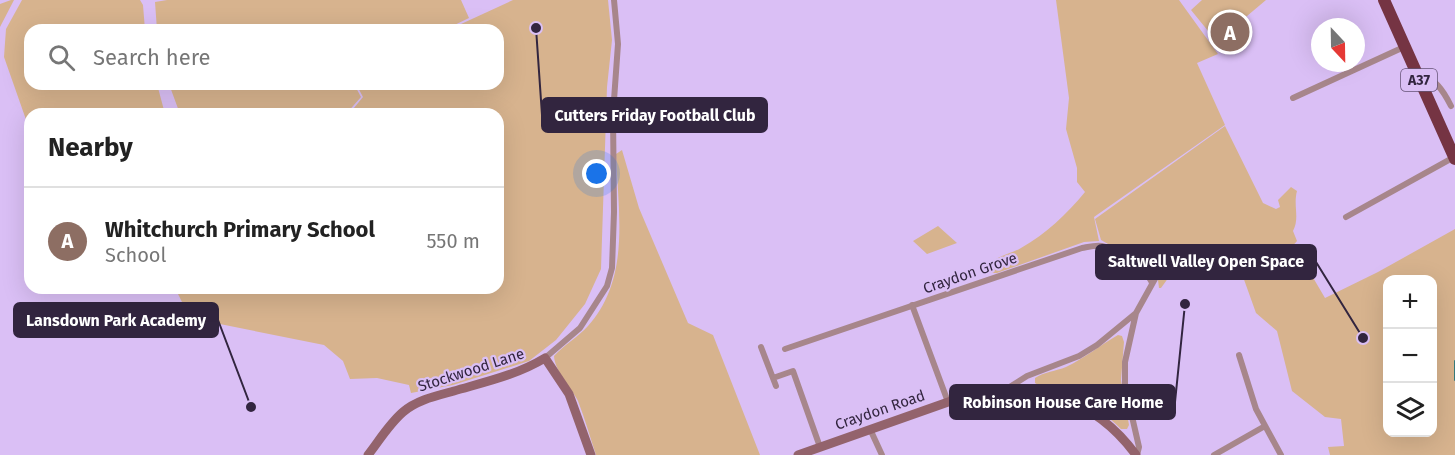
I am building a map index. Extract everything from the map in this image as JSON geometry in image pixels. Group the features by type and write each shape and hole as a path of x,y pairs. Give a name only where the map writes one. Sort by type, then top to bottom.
{"highway":[{"name":"A37","path":"1384,0 1455,158"}],"street":[{"name":"Stockwood Lane","path":"368,455 392,423 415,404 530,368 545,358 580,328 607,286 612,268 614,212 613,114 618,44 614,0"},
{"path":"1293,98 1404,47"},
{"path":"1416,73 1427,76 1441,88 1451,106"},
{"path":"1346,217 1455,158"},
{"name":"Craydon Grove","path":"785,349 1092,246 1103,246 1115,250 1154,280"},
{"name":"Craydon Road","path":"1137,455 1139,447 1125,386 1125,362 1136,313 1154,280"},
{"path":"912,305 948,402"},
{"name":"Craydon Road","path":"1008,388 1027,376 1079,356 1097,345 1136,313"},
{"path":"761,348 776,386"},
{"path":"1239,355 1249,391 1281,455"},
{"path":"545,358 569,394 591,455"},
{"path":"773,378 793,371 820,447"},
{"name":"Craydon Road","path":"798,455 948,402 983,391 1008,388 1049,394 1086,408 1116,430 1137,455"},
{"path":"1215,455 1265,426"},
{"path":"870,429 882,455"}],"shaded area":[{"path":"14,0 0,27 0,4"},
{"path":"22,0 140,0 143,5 145,24 24,24 24,90 159,90 163,108 24,108 24,114 4,57 6,29"},
{"path":"167,0 461,0 469,18 456,24 157,24 155,2"},
{"path":"513,0 608,0 612,40 607,87 601,269 585,304 556,340 529,361 453,385 411,393 409,385 377,378 350,379 343,361 324,345 190,318 178,294 504,294 504,108 354,108 363,97 359,90 504,90 504,24 461,24"},
{"path":"1056,0 1179,0 1218,54 1197,63 1225,125 1094,217 1099,241 1084,242 997,273 990,273 988,266 992,262 1021,248 1048,230 1085,192 1077,182 1077,168 1066,129 1069,98"},
{"path":"1202,0 1266,0 1234,27 1245,39 1226,53 1191,10"},
{"path":"171,90 357,90 361,97 351,108 178,108"},
{"path":"1225,126 1263,203 1276,209 1280,207 1278,200 1291,187 1297,191 1296,221 1293,231 1297,241 1289,250 1295,268 1308,269 1325,298 1378,272 1455,229 1455,455 1330,455 1328,447 1344,446 1341,419 1325,417 1292,391 1277,331 1256,313 1242,274 1219,257 1216,259 1192,245 1159,288 1158,280 1129,256 1101,240 1095,219"},
{"path":"622,150 639,208 688,323 713,335 760,455 596,455 578,401 560,374 554,356 588,326 602,307 611,287 619,244 616,154"},
{"path":"938,226 957,243 927,254 913,241"},
{"path":"1118,335 1122,336 1124,342 1121,380 1129,425 1127,429 1121,429 1083,400 1035,383 1035,378 1066,367"}],"waterway":[{"path":"1455,361 1455,380"}],"place":[{"name":"Cutters Friday Football Club","path":"536,28"},
{"name":"Whitchurch Primary School","path":"1230,32"},
{"name":"Robinson House Care Home","path":"1185,304"},
{"name":"Saltwell Valley Open Space","path":"1363,338"},
{"name":"Lansdown Park Academy","path":"251,407"}]}
